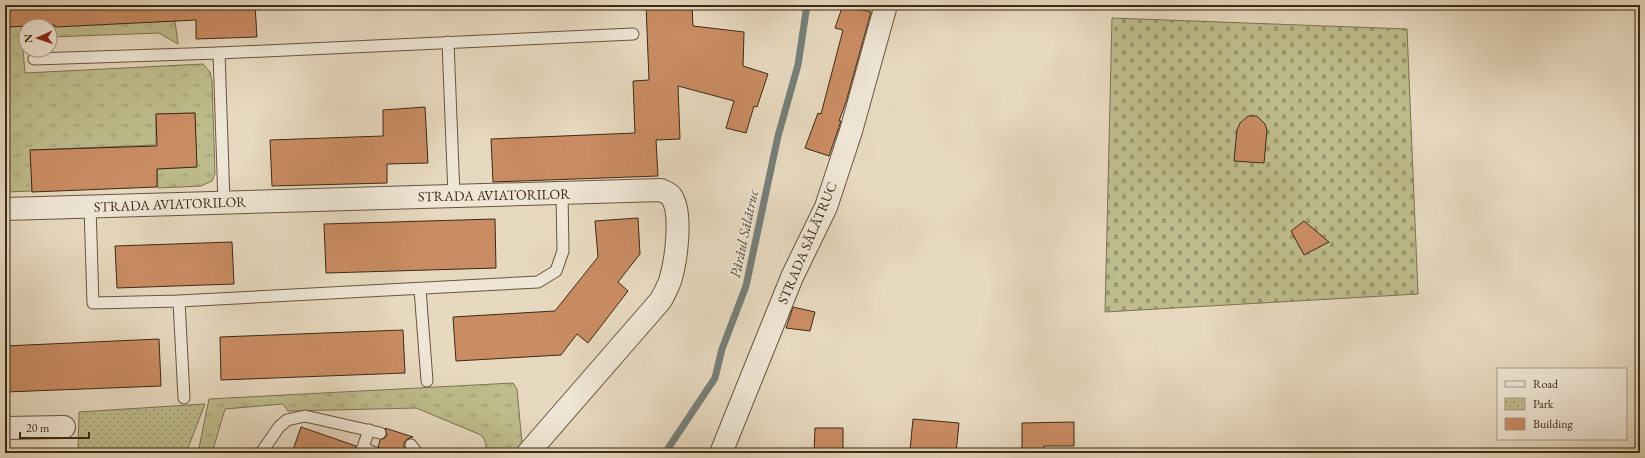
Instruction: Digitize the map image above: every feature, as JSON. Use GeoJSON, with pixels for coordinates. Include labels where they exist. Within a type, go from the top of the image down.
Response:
{"type":"FeatureCollection","features":[{"type":"Feature","properties":{"kind":"street","name":"STRADA SĂLĂTRUC"},"geometry":{"type":"LineString","coordinates":[[721,453],[792,277],[826,207],[851,131],[886,5]]}},
{"type":"Feature","properties":{"kind":"street","name":"STRADA AVIATORILOR"},"geometry":{"type":"LineString","coordinates":[[5,209],[661,190],[671,195],[676,205],[677,216],[675,256],[670,280],[661,300],[528,453]]}},
{"type":"Feature","properties":{"kind":"street"},"geometry":{"type":"LineString","coordinates":[[5,428],[64,427]]}},
{"type":"Feature","properties":{"kind":"lane"},"geometry":{"type":"LineString","coordinates":[[34,59],[633,34]]}},
{"type":"Feature","properties":{"kind":"lane"},"geometry":{"type":"LineString","coordinates":[[448,42],[454,196]]}},
{"type":"Feature","properties":{"kind":"lane"},"geometry":{"type":"LineString","coordinates":[[219,52],[224,203]]}},
{"type":"Feature","properties":{"kind":"lane"},"geometry":{"type":"LineString","coordinates":[[90,207],[93,304],[179,301],[538,282],[556,271],[563,250],[562,194]]}},
{"type":"Feature","properties":{"kind":"lane"},"geometry":{"type":"LineString","coordinates":[[420,288],[427,382]]}},
{"type":"Feature","properties":{"kind":"lane"},"geometry":{"type":"LineString","coordinates":[[179,301],[184,398]]}},
{"type":"Feature","properties":{"kind":"lane"},"geometry":{"type":"LineString","coordinates":[[261,453],[279,426],[287,420],[304,416],[375,432],[362,451],[375,453]]}},
{"type":"Feature","properties":{"kind":"green space"},"geometry":{"type":"Polygon","coordinates":[[[35,5],[49,18],[35,18],[35,5]]]}},
{"type":"Feature","properties":{"kind":"green space"},"geometry":{"type":"Polygon","coordinates":[[[1112,18],[1407,29],[1418,294],[1105,312],[1112,18]]]}},
{"type":"Feature","properties":{"kind":"green space"},"geometry":{"type":"Polygon","coordinates":[[[175,21],[178,44],[159,33],[58,37],[58,25],[175,21]]]}},
{"type":"Feature","properties":{"kind":"green space"},"geometry":{"type":"Polygon","coordinates":[[[18,26],[18,58],[24,58],[25,73],[203,64],[210,72],[212,81],[215,174],[212,181],[201,186],[158,188],[157,169],[196,167],[195,113],[156,114],[156,145],[31,150],[32,191],[5,192],[5,27],[18,26]]]}},
{"type":"Feature","properties":{"kind":"green space"},"geometry":{"type":"Polygon","coordinates":[[[513,383],[517,389],[522,444],[520,453],[485,453],[486,444],[481,435],[416,408],[288,411],[283,404],[225,409],[212,453],[198,453],[209,399],[513,383]]]}},
{"type":"Feature","properties":{"kind":"green space"},"geometry":{"type":"Polygon","coordinates":[[[205,404],[186,453],[78,453],[79,412],[205,404]]]}},
{"type":"Feature","properties":{"kind":"building"},"geometry":{"type":"Polygon","coordinates":[[[5,5],[255,5],[257,37],[196,39],[196,20],[58,27],[58,18],[18,18],[18,26],[5,27],[5,5]]]}},
{"type":"Feature","properties":{"kind":"building"},"geometry":{"type":"Polygon","coordinates":[[[646,5],[692,5],[693,26],[744,32],[743,66],[768,74],[757,107],[754,106],[746,133],[726,128],[734,101],[678,86],[680,139],[656,140],[658,176],[493,182],[491,139],[635,133],[633,81],[649,80],[646,5]]]}},
{"type":"Feature","properties":{"kind":"building"},"geometry":{"type":"Polygon","coordinates":[[[843,5],[871,12],[846,102],[839,121],[841,121],[829,156],[805,148],[818,113],[821,114],[843,30],[835,28],[843,5]]]}},
{"type":"Feature","properties":{"kind":"building"},"geometry":{"type":"Polygon","coordinates":[[[425,107],[428,163],[387,164],[387,183],[272,186],[270,140],[383,136],[383,110],[425,107]]]}},
{"type":"Feature","properties":{"kind":"building"},"geometry":{"type":"Polygon","coordinates":[[[195,113],[197,167],[157,169],[157,187],[32,192],[30,150],[157,146],[156,114],[195,113]]]}},
{"type":"Feature","properties":{"kind":"building"},"geometry":{"type":"Polygon","coordinates":[[[1248,116],[1257,116],[1265,124],[1267,130],[1264,163],[1234,161],[1237,130],[1240,123],[1248,116]]]}},
{"type":"Feature","properties":{"kind":"building"},"geometry":{"type":"Polygon","coordinates":[[[638,218],[640,254],[618,282],[628,291],[588,343],[577,334],[561,355],[456,361],[453,317],[555,311],[598,257],[595,221],[638,218]]]}},
{"type":"Feature","properties":{"kind":"building"},"geometry":{"type":"Polygon","coordinates":[[[495,219],[496,268],[326,273],[324,224],[495,219]]]}},
{"type":"Feature","properties":{"kind":"building"},"geometry":{"type":"Polygon","coordinates":[[[1304,221],[1329,242],[1304,255],[1291,231],[1304,221]]]}},
{"type":"Feature","properties":{"kind":"building"},"geometry":{"type":"Polygon","coordinates":[[[232,242],[234,284],[117,288],[115,246],[232,242]]]}},
{"type":"Feature","properties":{"kind":"building"},"geometry":{"type":"Polygon","coordinates":[[[793,307],[815,312],[810,331],[786,328],[793,307]]]}},
{"type":"Feature","properties":{"kind":"building"},"geometry":{"type":"Polygon","coordinates":[[[403,330],[405,373],[221,380],[220,337],[403,330]]]}},
{"type":"Feature","properties":{"kind":"building"},"geometry":{"type":"Polygon","coordinates":[[[159,339],[161,386],[5,392],[5,346],[159,339]]]}},
{"type":"Feature","properties":{"kind":"building"},"geometry":{"type":"Polygon","coordinates":[[[913,419],[959,423],[956,453],[910,450],[913,419]]]}},
{"type":"Feature","properties":{"kind":"building"},"geometry":{"type":"Polygon","coordinates":[[[1074,422],[1074,446],[1044,446],[1044,453],[1022,453],[1022,423],[1074,422]]]}},
{"type":"Feature","properties":{"kind":"building"},"geometry":{"type":"Polygon","coordinates":[[[301,427],[356,446],[354,453],[292,453],[301,427]]]}},
{"type":"Feature","properties":{"kind":"building"},"geometry":{"type":"Polygon","coordinates":[[[385,428],[413,437],[407,439],[404,443],[407,453],[382,453],[381,449],[378,447],[380,440],[385,438],[387,435],[385,428]]]}},
{"type":"Feature","properties":{"kind":"building"},"geometry":{"type":"Polygon","coordinates":[[[815,428],[843,428],[843,453],[814,453],[815,428]]]}},
{"type":"Feature","properties":{"kind":"waterway","name":"Pârâul Sălătruc"},"geometry":{"type":"LineString","coordinates":[[665,453],[715,378],[722,349],[746,286],[778,136],[798,65],[807,5]]}}]}
